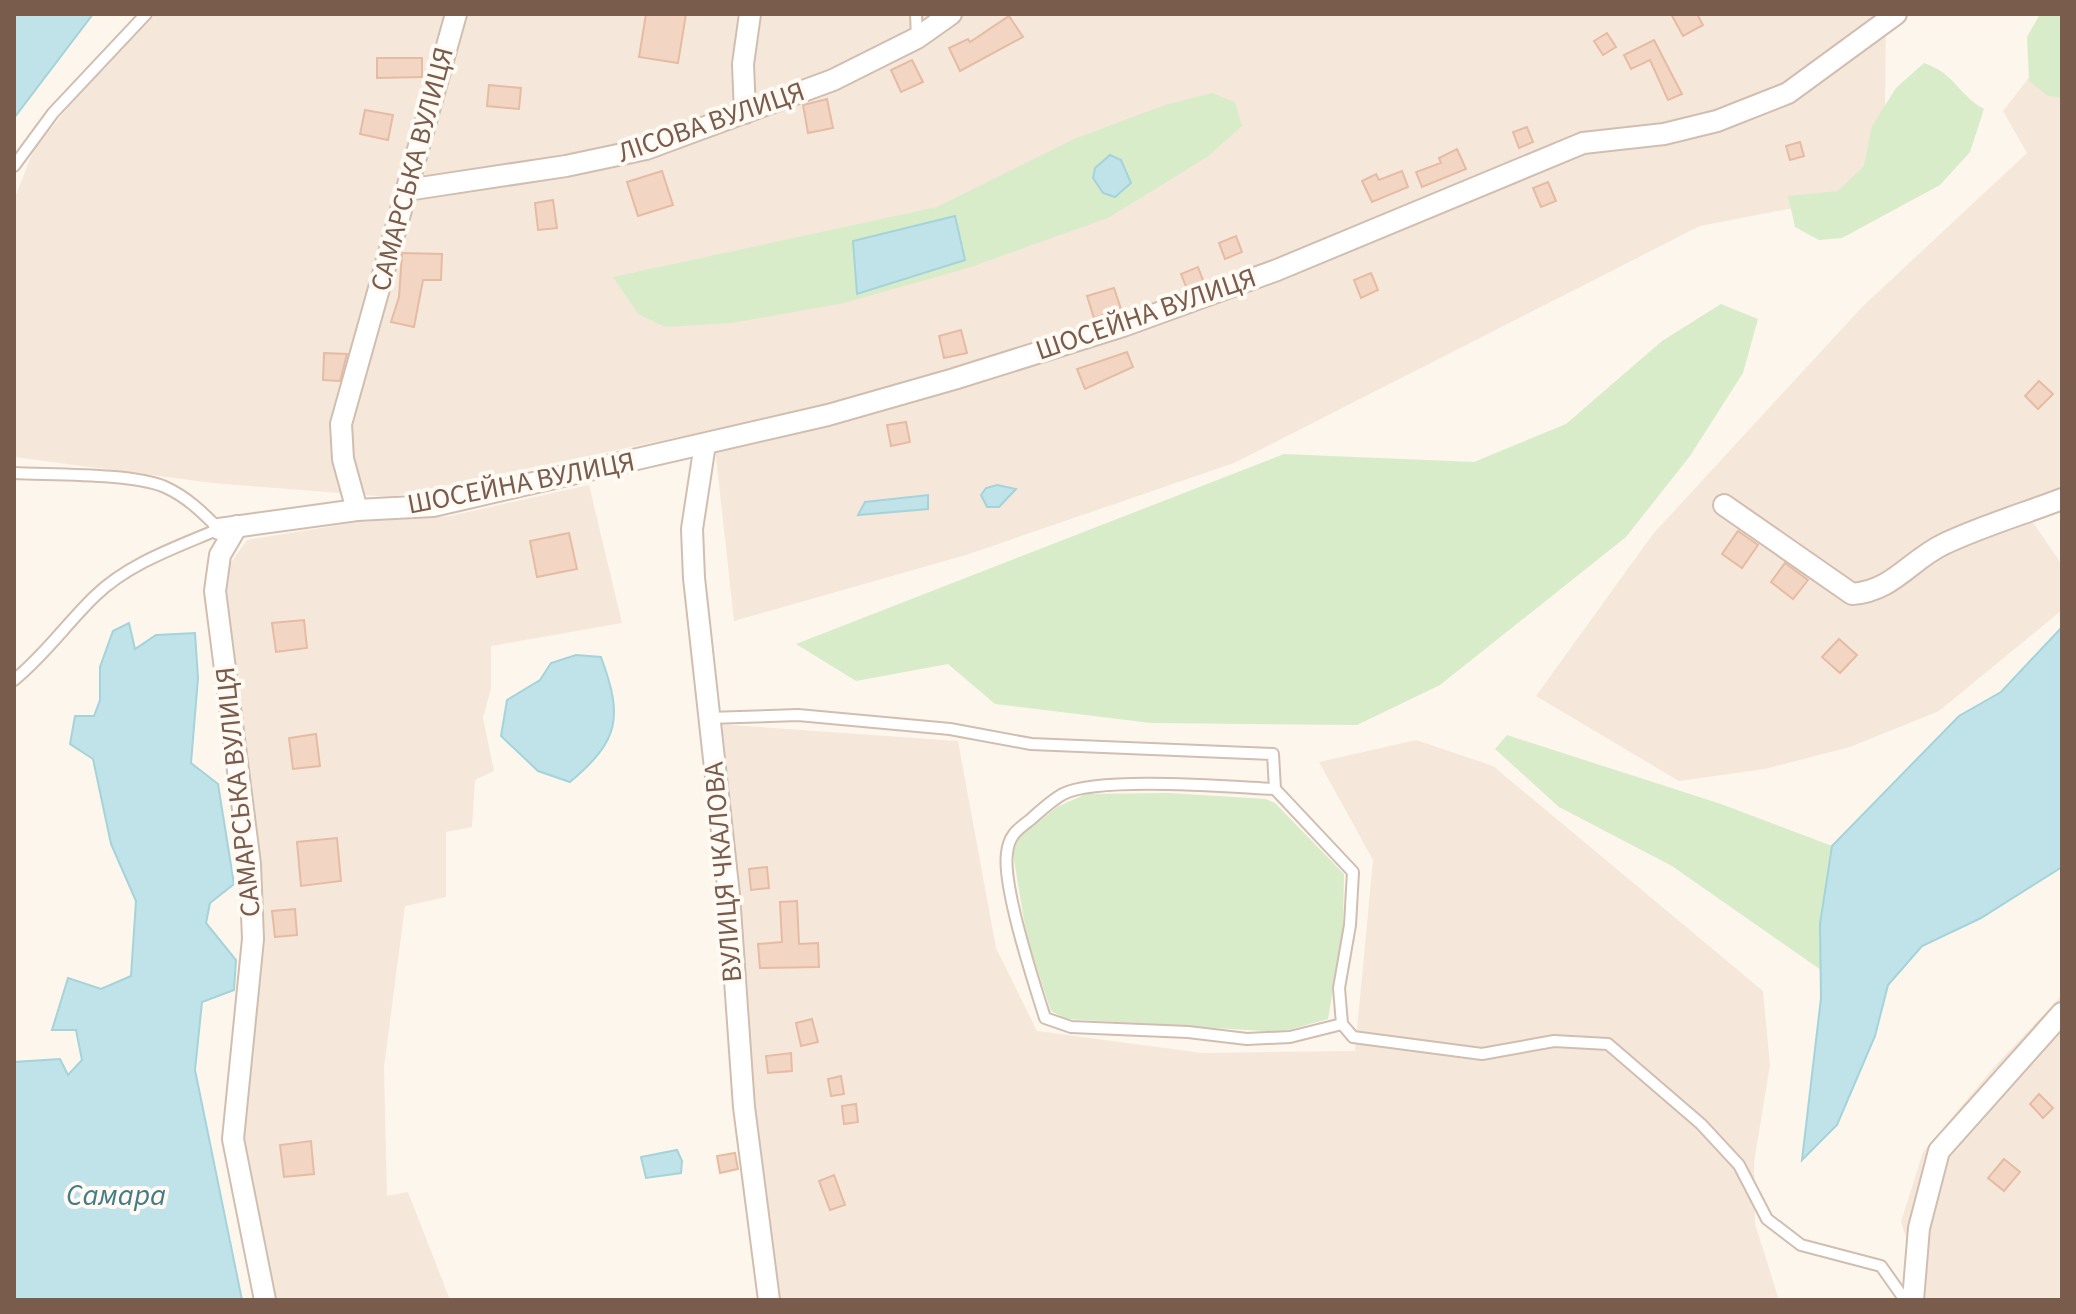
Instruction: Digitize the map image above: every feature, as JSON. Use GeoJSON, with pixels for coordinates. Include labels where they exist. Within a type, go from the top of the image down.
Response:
{"type":"FeatureCollection","features":[{"type":"Feature","properties":{"kind":"street","name":"САМАРСЬКА ВУЛИЦЯ"},"geometry":{"type":"LineString","coordinates":[[357,510],[343,459],[341,424],[456,14]]}},
{"type":"Feature","properties":{"kind":"street"},"geometry":{"type":"LineString","coordinates":[[745,113],[743,64],[750,14]]}},
{"type":"Feature","properties":{"kind":"street","name":"ЛІСОВА ВУЛИЦЯ"},"geometry":{"type":"LineString","coordinates":[[407,190],[566,166],[646,149],[833,80],[917,38],[951,14]]}},
{"type":"Feature","properties":{"kind":"street","name":"ШОСЕЙНА ВУЛИЦЯ"},"geometry":{"type":"LineString","coordinates":[[228,527],[357,510],[433,506],[828,415],[1123,326],[1277,270],[1583,143],[1664,134],[1717,121],[1788,93],[1896,14]]}},
{"type":"Feature","properties":{"kind":"street","name":"ВУЛИЦЯ ЧКАЛОВА"},"geometry":{"type":"LineString","coordinates":[[705,444],[692,529],[708,718],[729,895],[744,1107],[769,1300]]}},
{"type":"Feature","properties":{"kind":"street"},"geometry":{"type":"LineString","coordinates":[[1724,505],[1852,594],[1873,593],[1942,545],[2062,499]]}},
{"type":"Feature","properties":{"kind":"street","name":"САМАРСЬКА ВУЛИЦЯ"},"geometry":{"type":"LineString","coordinates":[[228,527],[215,591],[250,864],[253,939],[233,1139],[265,1300]]}},
{"type":"Feature","properties":{"kind":"street"},"geometry":{"type":"LineString","coordinates":[[1913,1300],[1919,1228],[1939,1151],[2062,1013]]}},
{"type":"Feature","properties":{"kind":"lane"},"geometry":{"type":"LineString","coordinates":[[14,166],[53,113],[146,14]]}},
{"type":"Feature","properties":{"kind":"lane"},"geometry":{"type":"LineString","coordinates":[[916,14],[917,38]]}},
{"type":"Feature","properties":{"kind":"lane"},"geometry":{"type":"LineString","coordinates":[[14,473],[97,477],[161,485],[228,527]]}},
{"type":"Feature","properties":{"kind":"lane"},"geometry":{"type":"LineString","coordinates":[[14,680],[35,663],[97,594],[137,565],[228,527]]}},
{"type":"Feature","properties":{"kind":"lane"},"geometry":{"type":"LineString","coordinates":[[708,718],[798,715],[950,729],[1031,744],[1273,754],[1275,789],[1353,872],[1350,925],[1339,988],[1342,1024],[1353,1037],[1482,1054],[1554,1041],[1608,1044],[1701,1124],[1739,1165],[1767,1219],[1801,1245],[1881,1266],[1905,1300]]}},
{"type":"Feature","properties":{"kind":"lane"},"geometry":{"type":"LineString","coordinates":[[1275,789],[1194,785],[1088,787],[1063,794],[1011,834],[1006,855],[1032,977],[1045,1018],[1071,1027],[1188,1032],[1247,1039],[1290,1037],[1342,1024]]}},
{"type":"Feature","properties":{"kind":"shaded area"},"geometry":{"type":"Polygon","coordinates":[[[145,14],[1886,14],[1885,109],[1864,185],[1804,206],[1700,226],[1234,463],[966,555],[734,621],[713,430],[390,497],[212,483],[14,457],[14,200],[34,149],[145,14]]]}},
{"type":"Feature","properties":{"kind":"shaded area"},"geometry":{"type":"Polygon","coordinates":[[[2062,35],[2062,502],[2032,521],[2062,565],[2062,610],[1939,711],[1850,747],[1765,769],[1679,781],[1536,696],[1653,534],[1862,307],[2027,153],[2003,111],[2062,35]]]}},
{"type":"Feature","properties":{"kind":"shaded area"},"geometry":{"type":"Polygon","coordinates":[[[589,485],[622,623],[491,646],[491,689],[483,718],[494,771],[475,780],[472,827],[446,832],[446,897],[405,906],[384,1067],[387,1196],[408,1192],[450,1300],[271,1300],[240,1136],[257,1014],[260,911],[234,702],[225,571],[247,540],[358,522],[450,516],[589,485]]]}},
{"type":"Feature","properties":{"kind":"shaded area"},"geometry":{"type":"Polygon","coordinates":[[[716,724],[958,741],[996,948],[1037,1031],[1202,1053],[1355,1051],[1373,860],[1319,762],[1416,740],[1493,766],[1763,991],[1770,1065],[1754,1162],[1755,1224],[1779,1300],[781,1300],[762,1190],[716,724]]]}},
{"type":"Feature","properties":{"kind":"shaded area"},"geometry":{"type":"Polygon","coordinates":[[[2062,995],[2062,1300],[1926,1300],[1901,1222],[1923,1152],[1996,1065],[2062,995]]]}},
{"type":"Feature","properties":{"kind":"green space"},"geometry":{"type":"Polygon","coordinates":[[[2040,14],[2062,14],[2062,98],[2048,96],[2029,81],[2027,37],[2040,14]]]}},
{"type":"Feature","properties":{"kind":"green space"},"geometry":{"type":"Polygon","coordinates":[[[1924,63],[1950,78],[1967,97],[1984,109],[1970,152],[1940,185],[1842,238],[1819,240],[1795,227],[1788,196],[1838,191],[1864,166],[1872,126],[1896,88],[1924,63]]]}},
{"type":"Feature","properties":{"kind":"green space"},"geometry":{"type":"Polygon","coordinates":[[[1212,93],[1235,102],[1242,126],[1207,157],[1108,218],[968,268],[844,303],[732,323],[665,327],[638,314],[613,277],[937,207],[1074,139],[1165,105],[1212,93]]]}},
{"type":"Feature","properties":{"kind":"green space"},"geometry":{"type":"Polygon","coordinates":[[[1721,304],[1758,319],[1743,373],[1690,456],[1626,537],[1440,685],[1357,725],[1151,723],[995,704],[948,664],[856,681],[796,644],[1284,454],[1474,462],[1566,424],[1662,341],[1721,304]]]}},
{"type":"Feature","properties":{"kind":"green space"},"geometry":{"type":"Polygon","coordinates":[[[1507,735],[1721,804],[1832,846],[1820,924],[1821,970],[1672,866],[1559,807],[1495,749],[1507,735]]]}},
{"type":"Feature","properties":{"kind":"green space"},"geometry":{"type":"Polygon","coordinates":[[[1168,793],[1266,799],[1275,803],[1344,874],[1343,929],[1328,1019],[1281,1032],[1067,1019],[1051,1011],[1027,938],[1013,854],[1018,838],[1057,807],[1086,794],[1168,793]]]}},
{"type":"Feature","properties":{"kind":"water"},"geometry":{"type":"Polygon","coordinates":[[[14,14],[93,14],[14,118],[14,14]]]}},
{"type":"Feature","properties":{"kind":"water"},"geometry":{"type":"Polygon","coordinates":[[[1110,155],[1121,160],[1131,183],[1115,197],[1103,193],[1093,178],[1095,168],[1110,155]]]}},
{"type":"Feature","properties":{"kind":"water"},"geometry":{"type":"Polygon","coordinates":[[[955,216],[965,260],[857,294],[853,241],[955,216]]]}},
{"type":"Feature","properties":{"kind":"water"},"geometry":{"type":"Polygon","coordinates":[[[997,485],[1016,489],[999,507],[987,507],[981,495],[986,488],[997,485]]]}},
{"type":"Feature","properties":{"kind":"water"},"geometry":{"type":"Polygon","coordinates":[[[928,495],[928,509],[858,515],[865,502],[928,495]]]}},
{"type":"Feature","properties":{"kind":"water","name":"Самара"},"geometry":{"type":"Polygon","coordinates":[[[129,623],[135,649],[156,635],[195,633],[198,678],[191,763],[218,784],[234,884],[210,903],[206,923],[236,960],[234,990],[202,1002],[195,1070],[242,1300],[14,1300],[14,1062],[60,1059],[68,1075],[82,1060],[76,1030],[52,1030],[68,978],[101,989],[131,976],[136,901],[111,844],[93,759],[70,744],[75,716],[94,716],[100,700],[100,667],[113,631],[129,623]]]}},
{"type":"Feature","properties":{"kind":"water"},"geometry":{"type":"Polygon","coordinates":[[[2062,627],[2062,867],[1981,918],[1922,946],[1888,985],[1875,1036],[1837,1125],[1802,1160],[1821,998],[1820,924],[1832,846],[1959,716],[2001,692],[2062,627]]]}},
{"type":"Feature","properties":{"kind":"water"},"geometry":{"type":"Polygon","coordinates":[[[576,655],[601,657],[614,712],[608,740],[587,767],[570,782],[538,771],[501,736],[507,700],[540,680],[551,663],[576,655]]]}},
{"type":"Feature","properties":{"kind":"water"},"geometry":{"type":"Polygon","coordinates":[[[677,1150],[682,1161],[681,1173],[646,1178],[641,1157],[677,1150]]]}},
{"type":"Feature","properties":{"kind":"building"},"geometry":{"type":"Polygon","coordinates":[[[646,14],[686,14],[678,63],[639,57],[646,14]]]}},
{"type":"Feature","properties":{"kind":"building"},"geometry":{"type":"Polygon","coordinates":[[[1671,14],[1697,14],[1703,25],[1683,36],[1671,14]]]}},
{"type":"Feature","properties":{"kind":"building"},"geometry":{"type":"Polygon","coordinates":[[[1009,16],[1023,37],[960,71],[949,48],[968,39],[970,42],[1009,16]]]}},
{"type":"Feature","properties":{"kind":"building"},"geometry":{"type":"Polygon","coordinates":[[[1607,33],[1616,47],[1603,55],[1594,41],[1607,33]]]}},
{"type":"Feature","properties":{"kind":"building"},"geometry":{"type":"Polygon","coordinates":[[[1654,40],[1682,94],[1668,100],[1650,60],[1631,69],[1624,55],[1654,40]]]}},
{"type":"Feature","properties":{"kind":"building"},"geometry":{"type":"Polygon","coordinates":[[[377,58],[422,58],[422,77],[377,78],[377,58]]]}},
{"type":"Feature","properties":{"kind":"building"},"geometry":{"type":"Polygon","coordinates":[[[912,60],[923,82],[901,92],[891,70],[912,60]]]}},
{"type":"Feature","properties":{"kind":"building"},"geometry":{"type":"Polygon","coordinates":[[[489,85],[521,88],[519,109],[487,106],[489,85]]]}},
{"type":"Feature","properties":{"kind":"building"},"geometry":{"type":"Polygon","coordinates":[[[827,99],[833,128],[808,133],[803,105],[827,99]]]}},
{"type":"Feature","properties":{"kind":"building"},"geometry":{"type":"Polygon","coordinates":[[[365,110],[393,115],[388,140],[360,134],[365,110]]]}},
{"type":"Feature","properties":{"kind":"building"},"geometry":{"type":"Polygon","coordinates":[[[1527,127],[1533,142],[1519,148],[1513,132],[1527,127]]]}},
{"type":"Feature","properties":{"kind":"building"},"geometry":{"type":"Polygon","coordinates":[[[1800,142],[1804,156],[1790,160],[1786,146],[1800,142]]]}},
{"type":"Feature","properties":{"kind":"building"},"geometry":{"type":"Polygon","coordinates":[[[1457,149],[1466,169],[1422,187],[1416,172],[1441,163],[1439,158],[1457,149]]]}},
{"type":"Feature","properties":{"kind":"building"},"geometry":{"type":"Polygon","coordinates":[[[662,171],[673,205],[638,216],[627,182],[662,171]]]}},
{"type":"Feature","properties":{"kind":"building"},"geometry":{"type":"Polygon","coordinates":[[[1402,171],[1408,187],[1372,202],[1362,181],[1376,174],[1379,180],[1402,171]]]}},
{"type":"Feature","properties":{"kind":"building"},"geometry":{"type":"Polygon","coordinates":[[[1548,182],[1556,201],[1541,207],[1533,188],[1548,182]]]}},
{"type":"Feature","properties":{"kind":"building"},"geometry":{"type":"Polygon","coordinates":[[[553,200],[557,228],[538,230],[535,203],[553,200]]]}},
{"type":"Feature","properties":{"kind":"building"},"geometry":{"type":"Polygon","coordinates":[[[1236,236],[1242,252],[1225,259],[1219,243],[1236,236]]]}},
{"type":"Feature","properties":{"kind":"building"},"geometry":{"type":"Polygon","coordinates":[[[402,253],[442,254],[441,280],[423,280],[414,327],[391,322],[399,297],[402,253]]]}},
{"type":"Feature","properties":{"kind":"building"},"geometry":{"type":"Polygon","coordinates":[[[1198,267],[1204,283],[1187,289],[1181,274],[1198,267]]]}},
{"type":"Feature","properties":{"kind":"building"},"geometry":{"type":"Polygon","coordinates":[[[1371,273],[1378,290],[1361,298],[1354,280],[1371,273]]]}},
{"type":"Feature","properties":{"kind":"building"},"geometry":{"type":"Polygon","coordinates":[[[1114,288],[1121,309],[1094,318],[1087,296],[1114,288]]]}},
{"type":"Feature","properties":{"kind":"building"},"geometry":{"type":"Polygon","coordinates":[[[961,330],[967,353],[944,358],[939,336],[961,330]]]}},
{"type":"Feature","properties":{"kind":"building"},"geometry":{"type":"Polygon","coordinates":[[[1127,352],[1133,367],[1085,389],[1077,369],[1127,352]]]}},
{"type":"Feature","properties":{"kind":"building"},"geometry":{"type":"Polygon","coordinates":[[[324,353],[347,354],[340,381],[323,380],[324,353]]]}},
{"type":"Feature","properties":{"kind":"building"},"geometry":{"type":"Polygon","coordinates":[[[2039,381],[2053,394],[2038,409],[2025,396],[2039,381]]]}},
{"type":"Feature","properties":{"kind":"building"},"geometry":{"type":"Polygon","coordinates":[[[906,422],[910,442],[891,446],[887,425],[906,422]]]}},
{"type":"Feature","properties":{"kind":"building"},"geometry":{"type":"Polygon","coordinates":[[[1738,531],[1758,545],[1742,568],[1722,554],[1738,531]]]}},
{"type":"Feature","properties":{"kind":"building"},"geometry":{"type":"Polygon","coordinates":[[[569,533],[577,569],[537,577],[530,541],[569,533]]]}},
{"type":"Feature","properties":{"kind":"building"},"geometry":{"type":"Polygon","coordinates":[[[1785,563],[1808,580],[1793,599],[1771,582],[1785,563]]]}},
{"type":"Feature","properties":{"kind":"building"},"geometry":{"type":"Polygon","coordinates":[[[304,620],[307,648],[276,652],[272,623],[304,620]]]}},
{"type":"Feature","properties":{"kind":"building"},"geometry":{"type":"Polygon","coordinates":[[[1839,639],[1857,655],[1840,673],[1822,657],[1839,639]]]}},
{"type":"Feature","properties":{"kind":"building"},"geometry":{"type":"Polygon","coordinates":[[[316,734],[320,766],[293,769],[289,738],[316,734]]]}},
{"type":"Feature","properties":{"kind":"building"},"geometry":{"type":"Polygon","coordinates":[[[337,838],[341,881],[301,886],[297,842],[337,838]]]}},
{"type":"Feature","properties":{"kind":"building"},"geometry":{"type":"Polygon","coordinates":[[[767,867],[769,888],[751,890],[749,869],[767,867]]]}},
{"type":"Feature","properties":{"kind":"building"},"geometry":{"type":"Polygon","coordinates":[[[797,901],[799,944],[818,943],[819,967],[760,968],[758,944],[782,942],[780,902],[797,901]]]}},
{"type":"Feature","properties":{"kind":"building"},"geometry":{"type":"Polygon","coordinates":[[[295,909],[297,935],[275,937],[272,911],[295,909]]]}},
{"type":"Feature","properties":{"kind":"building"},"geometry":{"type":"Polygon","coordinates":[[[812,1019],[818,1042],[801,1046],[796,1023],[812,1019]]]}},
{"type":"Feature","properties":{"kind":"building"},"geometry":{"type":"Polygon","coordinates":[[[791,1053],[792,1071],[768,1073],[766,1056],[791,1053]]]}},
{"type":"Feature","properties":{"kind":"building"},"geometry":{"type":"Polygon","coordinates":[[[841,1076],[844,1094],[831,1096],[828,1079],[841,1076]]]}},
{"type":"Feature","properties":{"kind":"building"},"geometry":{"type":"Polygon","coordinates":[[[2039,1094],[2053,1108],[2043,1118],[2030,1104],[2039,1094]]]}},
{"type":"Feature","properties":{"kind":"building"},"geometry":{"type":"Polygon","coordinates":[[[856,1104],[858,1122],[844,1124],[842,1106],[856,1104]]]}},
{"type":"Feature","properties":{"kind":"building"},"geometry":{"type":"Polygon","coordinates":[[[311,1141],[314,1174],[284,1177],[280,1145],[311,1141]]]}},
{"type":"Feature","properties":{"kind":"building"},"geometry":{"type":"Polygon","coordinates":[[[735,1153],[738,1169],[720,1173],[717,1156],[735,1153]]]}},
{"type":"Feature","properties":{"kind":"building"},"geometry":{"type":"Polygon","coordinates":[[[2004,1159],[2020,1172],[2004,1191],[1988,1178],[2004,1159]]]}},
{"type":"Feature","properties":{"kind":"building"},"geometry":{"type":"Polygon","coordinates":[[[834,1175],[845,1205],[830,1210],[819,1181],[834,1175]]]}}]}
